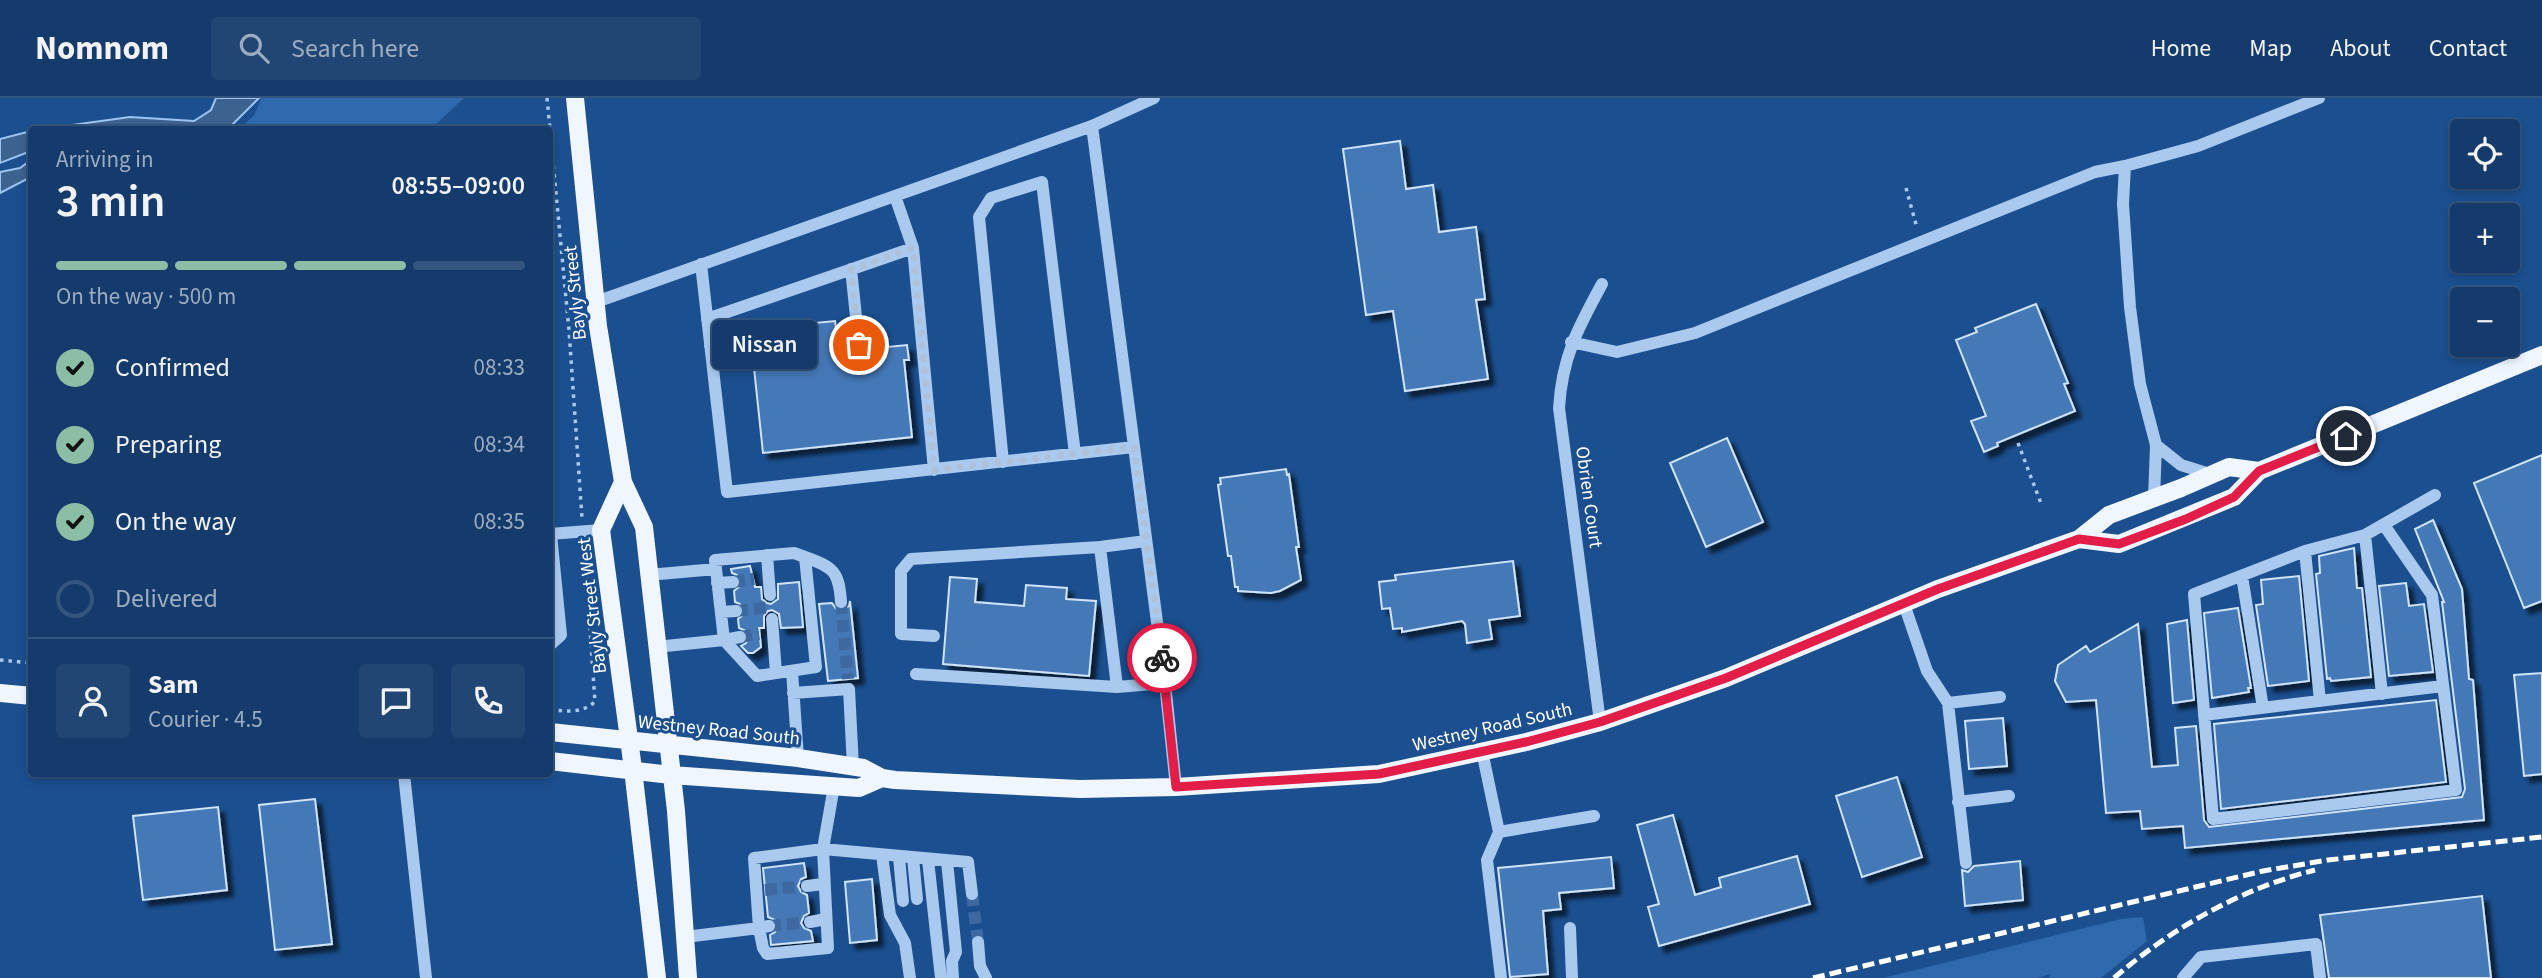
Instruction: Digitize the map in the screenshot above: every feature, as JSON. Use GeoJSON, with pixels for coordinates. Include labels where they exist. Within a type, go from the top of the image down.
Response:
{"type":"FeatureCollection","features":[{"type":"Feature","properties":{"kind":"main road","name":"Bayly Street"},"geometry":{"type":"LineString","coordinates":[[575,98],[596,302],[623,481]]}},
{"type":"Feature","properties":{"kind":"main road","name":"Westney Road South"},"geometry":{"type":"LineString","coordinates":[[2079,539],[2119,544],[2152,531],[2234,497],[2259,471],[2542,355]]}},
{"type":"Feature","properties":{"kind":"main road","name":"Westney Road South"},"geometry":{"type":"LineString","coordinates":[[553,732],[798,758],[863,768],[882,778],[1080,789],[1176,787],[1379,774],[1600,722],[1726,678],[1904,604],[2079,539],[2109,515],[2229,467],[2259,471]]}},
{"type":"Feature","properties":{"kind":"main road","name":"Bayly Street West"},"geometry":{"type":"LineString","coordinates":[[623,481],[601,530],[633,769],[657,978]]}},
{"type":"Feature","properties":{"kind":"main road"},"geometry":{"type":"LineString","coordinates":[[623,481],[644,527],[671,775],[688,978]]}},
{"type":"Feature","properties":{"kind":"main road"},"geometry":{"type":"LineString","coordinates":[[0,693],[28,696]]}},
{"type":"Feature","properties":{"kind":"main road","name":"Westney Road South"},"geometry":{"type":"LineString","coordinates":[[553,761],[671,775],[859,788],[882,778]]}},
{"type":"Feature","properties":{"kind":"street"},"geometry":{"type":"LineString","coordinates":[[596,302],[1092,126],[1154,98]]}},
{"type":"Feature","properties":{"kind":"street"},"geometry":{"type":"LineString","coordinates":[[1572,341],[1616,352],[1695,333],[2095,172],[2198,146],[2319,98]]}},
{"type":"Feature","properties":{"kind":"street"},"geometry":{"type":"LineString","coordinates":[[1092,126],[1165,683],[1176,787]]}},
{"type":"Feature","properties":{"kind":"street"},"geometry":{"type":"LineString","coordinates":[[2124,166],[2123,204],[2130,307],[2140,384],[2156,445],[2154,499]]}},
{"type":"Feature","properties":{"kind":"street"},"geometry":{"type":"LineString","coordinates":[[1003,462],[979,217],[991,198],[1042,182],[1075,454]]}},
{"type":"Feature","properties":{"kind":"street"},"geometry":{"type":"LineString","coordinates":[[895,196],[913,248],[934,470]]}},
{"type":"Feature","properties":{"kind":"street"},"geometry":{"type":"LineString","coordinates":[[707,319],[913,248]]}},
{"type":"Feature","properties":{"kind":"street"},"geometry":{"type":"LineString","coordinates":[[701,264],[727,492],[1134,447]]}},
{"type":"Feature","properties":{"kind":"street"},"geometry":{"type":"LineString","coordinates":[[851,270],[859,345]]}},
{"type":"Feature","properties":{"kind":"street","name":"Obrien Court"},"geometry":{"type":"LineString","coordinates":[[1600,722],[1559,408],[1560,386],[1572,341],[1602,284]]}},
{"type":"Feature","properties":{"kind":"street"},"geometry":{"type":"LineString","coordinates":[[710,346],[782,339]]}},
{"type":"Feature","properties":{"kind":"street"},"geometry":{"type":"LineString","coordinates":[[2156,445],[2181,465],[2213,475]]}},
{"type":"Feature","properties":{"kind":"street"},"geometry":{"type":"LineString","coordinates":[[2384,525],[2432,595],[2456,790],[2213,819],[2194,594],[2305,551],[2365,536],[2435,495]]}},
{"type":"Feature","properties":{"kind":"street"},"geometry":{"type":"LineString","coordinates":[[553,534],[601,530]]}},
{"type":"Feature","properties":{"kind":"street"},"geometry":{"type":"LineString","coordinates":[[2365,536],[2382,694]]}},
{"type":"Feature","properties":{"kind":"street"},"geometry":{"type":"LineString","coordinates":[[933,636],[901,634],[901,572],[911,559],[1100,547],[1146,541]]}},
{"type":"Feature","properties":{"kind":"street"},"geometry":{"type":"LineString","coordinates":[[1100,547],[1117,687]]}},
{"type":"Feature","properties":{"kind":"street"},"geometry":{"type":"LineString","coordinates":[[2305,551],[2320,701]]}},
{"type":"Feature","properties":{"kind":"street"},"geometry":{"type":"LineString","coordinates":[[805,557],[816,667],[757,676],[724,640],[715,560],[794,553],[805,557],[827,565],[840,582],[841,602]]}},
{"type":"Feature","properties":{"kind":"street"},"geometry":{"type":"LineString","coordinates":[[767,555],[770,596]]}},
{"type":"Feature","properties":{"kind":"street"},"geometry":{"type":"LineString","coordinates":[[553,562],[561,635],[553,642]]}},
{"type":"Feature","properties":{"kind":"street"},"geometry":{"type":"LineString","coordinates":[[648,575],[716,569]]}},
{"type":"Feature","properties":{"kind":"street"},"geometry":{"type":"LineString","coordinates":[[2242,576],[2263,708]]}},
{"type":"Feature","properties":{"kind":"street"},"geometry":{"type":"LineString","coordinates":[[754,579],[769,577]]}},
{"type":"Feature","properties":{"kind":"street"},"geometry":{"type":"LineString","coordinates":[[717,583],[733,582]]}},
{"type":"Feature","properties":{"kind":"street"},"geometry":{"type":"LineString","coordinates":[[1904,604],[1927,671],[1948,703],[1966,863]]}},
{"type":"Feature","properties":{"kind":"street"},"geometry":{"type":"LineString","coordinates":[[721,612],[736,611]]}},
{"type":"Feature","properties":{"kind":"street"},"geometry":{"type":"LineString","coordinates":[[759,634],[773,626],[776,673]]}},
{"type":"Feature","properties":{"kind":"street"},"geometry":{"type":"LineString","coordinates":[[656,647],[740,637]]}},
{"type":"Feature","properties":{"kind":"street"},"geometry":{"type":"LineString","coordinates":[[792,671],[798,758]]}},
{"type":"Feature","properties":{"kind":"street"},"geometry":{"type":"LineString","coordinates":[[916,674],[1117,687],[1165,683]]}},
{"type":"Feature","properties":{"kind":"street"},"geometry":{"type":"LineString","coordinates":[[793,693],[848,684],[853,766]]}},
{"type":"Feature","properties":{"kind":"street"},"geometry":{"type":"LineString","coordinates":[[2204,715],[2443,686]]}},
{"type":"Feature","properties":{"kind":"street"},"geometry":{"type":"LineString","coordinates":[[1948,703],[2000,697]]}},
{"type":"Feature","properties":{"kind":"street"},"geometry":{"type":"LineString","coordinates":[[1482,751],[1499,832],[1487,860],[1501,978]]}},
{"type":"Feature","properties":{"kind":"street"},"geometry":{"type":"LineString","coordinates":[[404,777],[426,978]]}},
{"type":"Feature","properties":{"kind":"street"},"geometry":{"type":"LineString","coordinates":[[834,786],[823,849],[828,948],[767,954],[763,948],[761,891],[754,858],[823,849],[968,862],[972,894]]}},
{"type":"Feature","properties":{"kind":"street"},"geometry":{"type":"LineString","coordinates":[[1958,802],[2009,796]]}},
{"type":"Feature","properties":{"kind":"street"},"geometry":{"type":"LineString","coordinates":[[1499,832],[1594,816]]}},
{"type":"Feature","properties":{"kind":"street"},"geometry":{"type":"LineString","coordinates":[[882,855],[890,915],[905,943],[911,978]]}},
{"type":"Feature","properties":{"kind":"street"},"geometry":{"type":"LineString","coordinates":[[899,857],[903,901]]}},
{"type":"Feature","properties":{"kind":"street"},"geometry":{"type":"LineString","coordinates":[[913,858],[917,899]]}},
{"type":"Feature","properties":{"kind":"street"},"geometry":{"type":"LineString","coordinates":[[928,860],[941,978]]}},
{"type":"Feature","properties":{"kind":"street"},"geometry":{"type":"LineString","coordinates":[[947,861],[956,952],[952,961],[953,978]]}},
{"type":"Feature","properties":{"kind":"street"},"geometry":{"type":"LineString","coordinates":[[807,886],[823,884]]}},
{"type":"Feature","properties":{"kind":"street"},"geometry":{"type":"LineString","coordinates":[[810,922],[826,919]]}},
{"type":"Feature","properties":{"kind":"street"},"geometry":{"type":"LineString","coordinates":[[685,937],[764,927]]}},
{"type":"Feature","properties":{"kind":"street"},"geometry":{"type":"LineString","coordinates":[[1570,928],[1572,978]]}},
{"type":"Feature","properties":{"kind":"street"},"geometry":{"type":"LineString","coordinates":[[978,942],[983,972]]}},
{"type":"Feature","properties":{"kind":"street"},"geometry":{"type":"LineString","coordinates":[[2183,978],[2202,957],[2316,944],[2320,978]]}},
{"type":"Feature","properties":{"kind":"street"},"geometry":{"type":"LineString","coordinates":[[956,952],[983,972]]}},
{"type":"Feature","properties":{"kind":"path"},"geometry":{"type":"LineString","coordinates":[[547,98],[550,126]]}},
{"type":"Feature","properties":{"kind":"path"},"geometry":{"type":"LineString","coordinates":[[553,161],[569,330]]}},
{"type":"Feature","properties":{"kind":"path"},"geometry":{"type":"LineString","coordinates":[[1906,188],[1917,228]]}},
{"type":"Feature","properties":{"kind":"path"},"geometry":{"type":"LineString","coordinates":[[2018,443],[2042,506]]}},
{"type":"Feature","properties":{"kind":"path"},"geometry":{"type":"LineString","coordinates":[[0,660],[28,663]]}},
{"type":"Feature","properties":{"kind":"path"},"geometry":{"type":"LineString","coordinates":[[553,710],[575,712],[586,709],[595,702]]}},
{"type":"Feature","properties":{"kind":"shaded area"},"geometry":{"type":"Polygon","coordinates":[[[216,98],[259,98],[231,126],[65,126],[130,117],[194,121],[211,110],[216,98]]]}},
{"type":"Feature","properties":{"kind":"shaded area"},"geometry":{"type":"Polygon","coordinates":[[[261,98],[464,98],[434,126],[243,126],[255,114],[261,98]]]}},
{"type":"Feature","properties":{"kind":"shaded area"},"geometry":{"type":"Polygon","coordinates":[[[28,132],[28,152],[0,163],[0,139],[28,132]]]}},
{"type":"Feature","properties":{"kind":"shaded area"},"geometry":{"type":"Polygon","coordinates":[[[28,162],[28,179],[0,193],[0,172],[20,168],[28,162]]]}},
{"type":"Feature","properties":{"kind":"shaded area"},"geometry":{"type":"Polygon","coordinates":[[[2143,917],[2147,941],[2101,978],[2049,978],[2050,974],[2038,978],[1883,978],[2121,919],[2143,917]]]}},
{"type":"Feature","properties":{"kind":"building"},"geometry":{"type":"Polygon","coordinates":[[[1400,141],[1406,189],[1433,185],[1439,232],[1476,227],[1485,299],[1476,300],[1488,379],[1405,391],[1393,311],[1366,315],[1343,149],[1400,141]]]}},
{"type":"Feature","properties":{"kind":"building"},"geometry":{"type":"Polygon","coordinates":[[[2036,304],[2068,383],[2064,384],[2075,411],[1997,443],[1998,446],[1984,452],[1971,421],[1986,416],[1956,340],[1977,332],[1975,328],[2036,304]]]}},
{"type":"Feature","properties":{"kind":"building"},"geometry":{"type":"Polygon","coordinates":[[[835,321],[839,352],[852,351],[859,354],[867,349],[907,345],[909,360],[904,360],[912,437],[763,453],[754,368],[780,365],[780,359],[788,358],[786,346],[790,337],[784,326],[835,321]]]}},
{"type":"Feature","properties":{"kind":"building"},"geometry":{"type":"Polygon","coordinates":[[[1727,438],[1763,522],[1706,547],[1670,463],[1727,438]]]}},
{"type":"Feature","properties":{"kind":"building"},"geometry":{"type":"Polygon","coordinates":[[[2542,455],[2542,601],[2524,608],[2474,483],[2542,455]]]}},
{"type":"Feature","properties":{"kind":"building"},"geometry":{"type":"Polygon","coordinates":[[[1286,469],[1287,475],[1289,474],[1299,547],[1296,547],[1301,580],[1271,593],[1238,591],[1238,587],[1235,587],[1231,556],[1228,556],[1218,485],[1221,484],[1220,478],[1286,469]]]}},
{"type":"Feature","properties":{"kind":"building"},"geometry":{"type":"Polygon","coordinates":[[[2433,520],[2462,589],[2469,679],[2473,680],[2484,820],[2185,848],[2183,826],[2142,829],[2140,811],[2106,813],[2096,700],[2066,702],[2055,681],[2058,665],[2086,646],[2090,652],[2138,624],[2152,767],[2178,765],[2175,728],[2196,726],[2204,820],[2209,827],[2462,797],[2465,789],[2444,602],[2415,529],[2433,520]]]}},
{"type":"Feature","properties":{"kind":"building"},"geometry":{"type":"Polygon","coordinates":[[[2354,548],[2357,588],[2362,588],[2371,677],[2331,681],[2330,678],[2327,679],[2316,574],[2320,573],[2319,556],[2354,548]]]}},
{"type":"Feature","properties":{"kind":"building"},"geometry":{"type":"Polygon","coordinates":[[[1513,561],[1520,616],[1489,620],[1492,639],[1467,643],[1465,624],[1462,621],[1402,632],[1402,628],[1393,629],[1390,608],[1382,609],[1379,582],[1396,580],[1395,575],[1513,561]]]}},
{"type":"Feature","properties":{"kind":"building"},"geometry":{"type":"Polygon","coordinates":[[[750,566],[755,587],[761,587],[762,599],[767,603],[771,604],[778,599],[778,584],[799,582],[803,627],[781,628],[779,614],[768,611],[764,616],[764,628],[759,628],[761,647],[753,653],[748,653],[741,646],[749,636],[739,628],[738,619],[745,610],[735,602],[734,591],[742,581],[731,569],[750,566]]]}},
{"type":"Feature","properties":{"kind":"building"},"geometry":{"type":"Polygon","coordinates":[[[2299,576],[2309,681],[2268,686],[2256,605],[2263,604],[2261,580],[2299,576]]]}},
{"type":"Feature","properties":{"kind":"building"},"geometry":{"type":"Polygon","coordinates":[[[950,577],[977,579],[975,602],[1024,606],[1026,585],[1067,588],[1066,599],[1096,601],[1089,676],[943,664],[950,577]]]}},
{"type":"Feature","properties":{"kind":"building"},"geometry":{"type":"Polygon","coordinates":[[[2406,583],[2409,606],[2424,604],[2433,672],[2389,676],[2379,586],[2406,583]]]}},
{"type":"Feature","properties":{"kind":"building"},"geometry":{"type":"Polygon","coordinates":[[[850,601],[858,678],[828,681],[819,604],[832,603],[837,610],[842,611],[849,606],[850,601]]]}},
{"type":"Feature","properties":{"kind":"building"},"geometry":{"type":"Polygon","coordinates":[[[2238,608],[2251,688],[2248,688],[2249,692],[2212,698],[2204,613],[2238,608]]]}},
{"type":"Feature","properties":{"kind":"building"},"geometry":{"type":"Polygon","coordinates":[[[2187,620],[2194,700],[2173,703],[2167,624],[2187,620]]]}},
{"type":"Feature","properties":{"kind":"building"},"geometry":{"type":"Polygon","coordinates":[[[2542,673],[2542,774],[2524,776],[2514,675],[2542,673]]]}},
{"type":"Feature","properties":{"kind":"building"},"geometry":{"type":"Polygon","coordinates":[[[2436,700],[2446,782],[2221,809],[2214,724],[2436,700]]]}},
{"type":"Feature","properties":{"kind":"building"},"geometry":{"type":"Polygon","coordinates":[[[2003,718],[2007,766],[1969,769],[1965,721],[2003,718]]]}},
{"type":"Feature","properties":{"kind":"building"},"geometry":{"type":"Polygon","coordinates":[[[1897,777],[1922,857],[1862,877],[1836,796],[1897,777]]]}},
{"type":"Feature","properties":{"kind":"building"},"geometry":{"type":"Polygon","coordinates":[[[315,799],[332,944],[275,950],[259,805],[315,799]]]}},
{"type":"Feature","properties":{"kind":"building"},"geometry":{"type":"Polygon","coordinates":[[[218,807],[227,890],[143,900],[133,816],[218,807]]]}},
{"type":"Feature","properties":{"kind":"building"},"geometry":{"type":"Polygon","coordinates":[[[1673,815],[1695,895],[1721,887],[1719,878],[1797,856],[1810,904],[1659,946],[1648,907],[1659,904],[1637,825],[1673,815]]]}},
{"type":"Feature","properties":{"kind":"building"},"geometry":{"type":"Polygon","coordinates":[[[1611,857],[1614,888],[1559,893],[1561,909],[1543,911],[1548,974],[1510,977],[1498,868],[1611,857]]]}},
{"type":"Feature","properties":{"kind":"building"},"geometry":{"type":"Polygon","coordinates":[[[2020,861],[2023,900],[1965,906],[1962,870],[1968,872],[1974,866],[2020,861]]]}},
{"type":"Feature","properties":{"kind":"building"},"geometry":{"type":"Polygon","coordinates":[[[804,863],[806,877],[801,879],[798,886],[801,892],[807,895],[809,913],[801,923],[811,931],[813,941],[771,945],[770,935],[778,925],[768,917],[763,868],[804,863]]]}},
{"type":"Feature","properties":{"kind":"building"},"geometry":{"type":"Polygon","coordinates":[[[872,879],[877,940],[850,943],[845,882],[872,879]]]}},
{"type":"Feature","properties":{"kind":"building"},"geometry":{"type":"Polygon","coordinates":[[[2482,896],[2491,978],[2329,978],[2320,915],[2482,896]]]}},
{"type":"Feature","properties":{"kind":"tunnel"},"geometry":{"type":"LineString","coordinates":[[733,582],[754,579]]}},
{"type":"Feature","properties":{"kind":"tunnel"},"geometry":{"type":"LineString","coordinates":[[841,602],[848,679]]}},
{"type":"Feature","properties":{"kind":"tunnel"},"geometry":{"type":"LineString","coordinates":[[736,611],[771,607]]}},
{"type":"Feature","properties":{"kind":"tunnel"},"geometry":{"type":"LineString","coordinates":[[740,637],[759,634]]}},
{"type":"Feature","properties":{"kind":"tunnel"},"geometry":{"type":"LineString","coordinates":[[765,890],[807,886]]}},
{"type":"Feature","properties":{"kind":"tunnel"},"geometry":{"type":"LineString","coordinates":[[972,894],[978,942]]}},
{"type":"Feature","properties":{"kind":"tunnel"},"geometry":{"type":"LineString","coordinates":[[769,926],[810,922]]}},
{"type":"Feature","properties":{"kind":"railway"},"geometry":{"type":"LineString","coordinates":[[1813,978],[2263,871],[2328,860],[2542,837]]}},
{"type":"Feature","properties":{"kind":"railway"},"geometry":{"type":"LineString","coordinates":[[2114,978],[2159,943],[2208,912],[2260,888],[2315,870]]}},
{"type":"Feature","properties":{"kind":"way so far"},"geometry":{"type":"LineString","coordinates":[[859,345],[851,270],[913,248],[934,470],[1134,447],[1162,658]]}},
{"type":"Feature","properties":{"kind":"place","name":"Nissan"},"geometry":{"type":"Point","coordinates":[859,345]}},
{"type":"Feature","properties":{"kind":"route"},"geometry":{"type":"LineString","coordinates":[[1162,658],[1176,787],[1379,774],[1526,742],[1600,722],[1726,678],[1938,589],[2079,539],[2119,544],[2186,519],[2234,497],[2259,471],[2346,436]]}}]}
